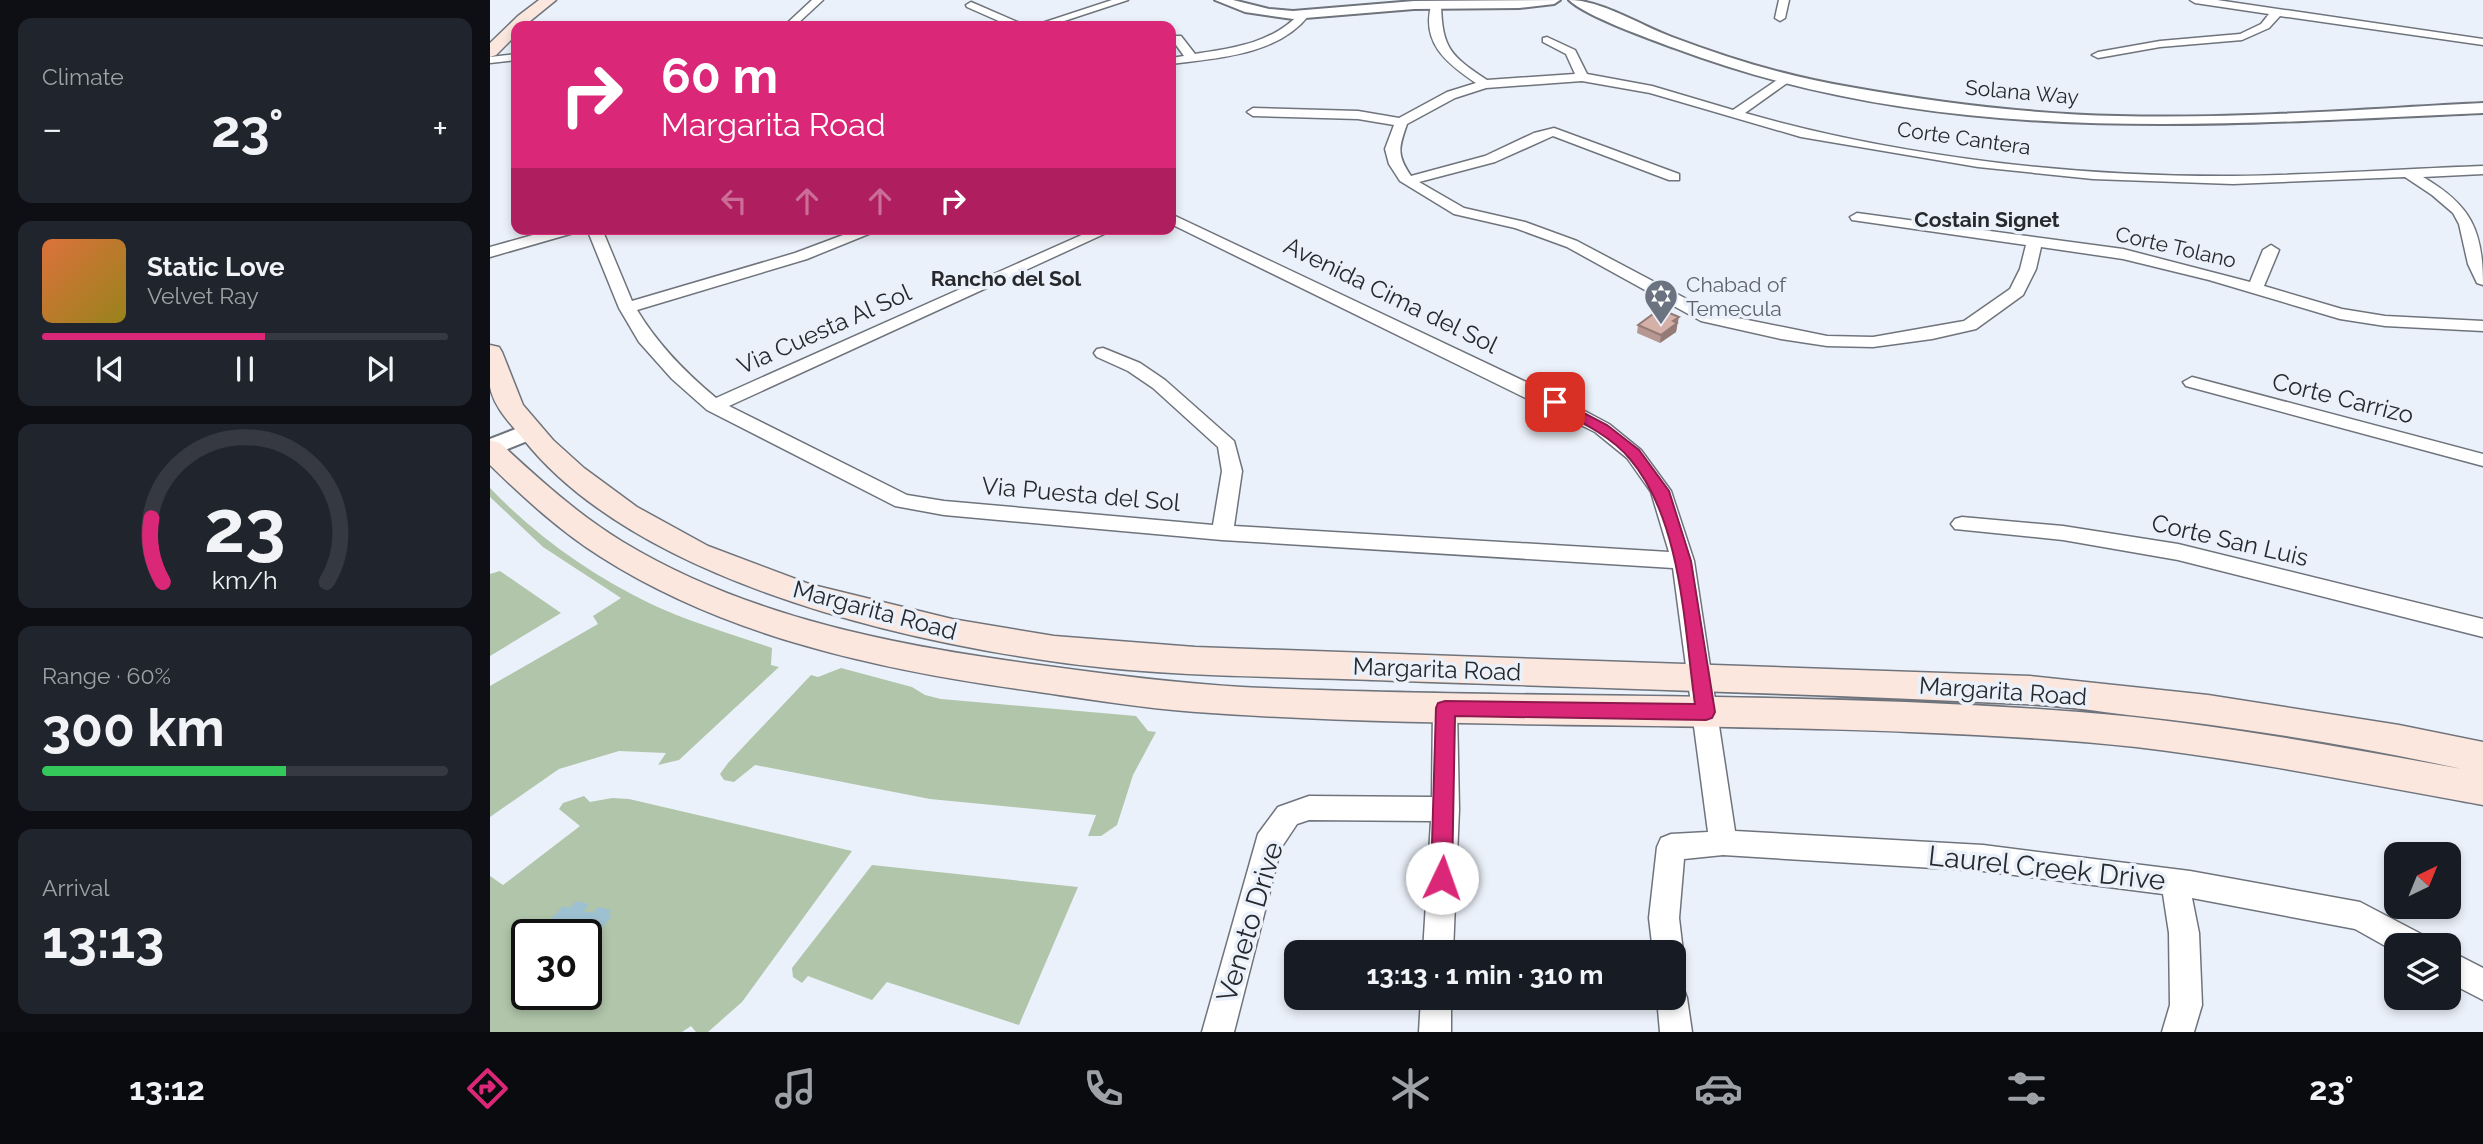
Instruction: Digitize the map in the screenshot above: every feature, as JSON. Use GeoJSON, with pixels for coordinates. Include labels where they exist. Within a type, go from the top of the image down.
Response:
{"type":"FeatureCollection","features":[{"type":"Feature","properties":{"kind":"main road"},"geometry":{"type":"LineString","coordinates":[[490,34],[533,0]]}},
{"type":"Feature","properties":{"kind":"main road"},"geometry":{"type":"LineString","coordinates":[[521,21],[549,0]]}},
{"type":"Feature","properties":{"kind":"main road"},"geometry":{"type":"LineString","coordinates":[[490,52],[511,31]]}},
{"type":"Feature","properties":{"kind":"main road","name":"Margarita Road"},"geometry":{"type":"LineString","coordinates":[[490,352],[512,407],[543,446],[574,475],[627,514],[697,554],[803,594],[951,632],[1054,649],[1195,660],[2044,691],[2208,709],[2399,740],[2483,758]]}},
{"type":"Feature","properties":{"kind":"main road","name":"Margarita Road"},"geometry":{"type":"LineString","coordinates":[[490,448],[519,482],[595,539],[664,579],[770,621],[828,639],[990,673],[1191,697],[1445,708],[1706,712],[2028,723],[2206,741],[2483,789]]}},
{"type":"Feature","properties":{"kind":"street"},"geometry":{"type":"LineString","coordinates":[[795,21],[818,0]]}},
{"type":"Feature","properties":{"kind":"street"},"geometry":{"type":"LineString","coordinates":[[985,0],[971,5],[1007,21]]}},
{"type":"Feature","properties":{"kind":"street"},"geometry":{"type":"LineString","coordinates":[[1054,21],[1123,0]]}},
{"type":"Feature","properties":{"kind":"street"},"geometry":{"type":"LineString","coordinates":[[1221,0],[1252,10],[1304,15],[1436,4],[1503,7],[1554,0]]}},
{"type":"Feature","properties":{"kind":"street","name":"Solana Way"},"geometry":{"type":"LineString","coordinates":[[1575,0],[1655,38],[1706,56],[1786,78],[1922,103],[2115,121],[2181,121],[2483,108]]}},
{"type":"Feature","properties":{"kind":"street"},"geometry":{"type":"LineString","coordinates":[[1780,18],[1784,0]]}},
{"type":"Feature","properties":{"kind":"street"},"geometry":{"type":"LineString","coordinates":[[2195,0],[2483,42]]}},
{"type":"Feature","properties":{"kind":"street"},"geometry":{"type":"LineString","coordinates":[[1436,4],[1436,36],[1443,55],[1485,84]]}},
{"type":"Feature","properties":{"kind":"street"},"geometry":{"type":"LineString","coordinates":[[2098,55],[2160,44],[2242,37],[2265,26],[2277,12]]}},
{"type":"Feature","properties":{"kind":"street"},"geometry":{"type":"LineString","coordinates":[[1176,60],[1273,40],[1297,26],[1304,15]]}},
{"type":"Feature","properties":{"kind":"street"},"geometry":{"type":"LineString","coordinates":[[1177,38],[1191,57]]}},
{"type":"Feature","properties":{"kind":"street"},"geometry":{"type":"LineString","coordinates":[[1547,40],[1571,52],[1582,77]]}},
{"type":"Feature","properties":{"kind":"street"},"geometry":{"type":"LineString","coordinates":[[490,60],[511,58]]}},
{"type":"Feature","properties":{"kind":"street","name":"Corte Cantera"},"geometry":{"type":"LineString","coordinates":[[1401,122],[1451,95],[1485,84],[1582,77],[1652,90],[1801,133],[1896,151],[2093,175],[2164,180],[2233,180],[2483,170]]}},
{"type":"Feature","properties":{"kind":"street"},"geometry":{"type":"LineString","coordinates":[[1734,115],[1786,78]]}},
{"type":"Feature","properties":{"kind":"street"},"geometry":{"type":"LineString","coordinates":[[1252,112],[1332,113],[1401,122],[1392,149],[1396,164],[1407,181],[1459,211],[1520,225],[1573,244],[1707,317],[1827,341],[1873,342],[1932,334],[1970,325],[2017,292],[2028,270],[2035,242]]}},
{"type":"Feature","properties":{"kind":"street"},"geometry":{"type":"LineString","coordinates":[[1407,181],[1490,159],[1539,136],[1554,132],[1674,177]]}},
{"type":"Feature","properties":{"kind":"street"},"geometry":{"type":"LineString","coordinates":[[2406,172],[2452,205],[2463,217],[2476,242],[2473,261],[2483,280]]}},
{"type":"Feature","properties":{"kind":"street","name":"Corte Tolano"},"geometry":{"type":"LineString","coordinates":[[1857,217],[2123,254],[2340,314],[2385,321],[2483,326]]}},
{"type":"Feature","properties":{"kind":"street","name":"Avenida Cima del Sol"},"geometry":{"type":"LineString","coordinates":[[1176,220],[1555,402],[1602,428],[1634,454],[1661,491],[1683,561],[1723,844]]}},
{"type":"Feature","properties":{"kind":"street"},"geometry":{"type":"LineString","coordinates":[[490,252],[551,235]]}},
{"type":"Feature","properties":{"kind":"street","name":"Via Puesta del Sol"},"geometry":{"type":"LineString","coordinates":[[597,235],[627,308],[645,338],[678,374],[714,405],[902,501],[944,508],[1222,533],[1683,561]]}},
{"type":"Feature","properties":{"kind":"street"},"geometry":{"type":"LineString","coordinates":[[627,308],[788,260],[857,235]]}},
{"type":"Feature","properties":{"kind":"street","name":"Via Cuesta Al Sol"},"geometry":{"type":"LineString","coordinates":[[714,405],[1095,235]]}},
{"type":"Feature","properties":{"kind":"street"},"geometry":{"type":"LineString","coordinates":[[2255,289],[2271,250]]}},
{"type":"Feature","properties":{"kind":"street"},"geometry":{"type":"LineString","coordinates":[[1103,353],[1134,367],[1159,384],[1227,444],[1232,471],[1222,533]]}},
{"type":"Feature","properties":{"kind":"street","name":"Corte Carrizo"},"geometry":{"type":"LineString","coordinates":[[2192,382],[2483,460]]}},
{"type":"Feature","properties":{"kind":"street"},"geometry":{"type":"LineString","coordinates":[[490,448],[531,431]]}},
{"type":"Feature","properties":{"kind":"street","name":"Corte San Luis"},"geometry":{"type":"LineString","coordinates":[[1962,524],[2063,533],[2178,552],[2483,628]]}},
{"type":"Feature","properties":{"kind":"street"},"geometry":{"type":"LineString","coordinates":[[1439,940],[1445,809],[1445,708]]}},
{"type":"Feature","properties":{"kind":"street","name":"Veneto Drive"},"geometry":{"type":"LineString","coordinates":[[1218,1032],[1268,844],[1288,815],[1309,808],[1445,809]]}},
{"type":"Feature","properties":{"kind":"street","name":"Laurel Creek Drive"},"geometry":{"type":"LineString","coordinates":[[1667,940],[1664,918],[1671,847],[1723,844],[1983,858],[2175,882],[2360,916],[2390,933]]}},
{"type":"Feature","properties":{"kind":"street"},"geometry":{"type":"LineString","coordinates":[[2175,882],[2184,933],[2186,1005],[2178,1032]]}},
{"type":"Feature","properties":{"kind":"street"},"geometry":{"type":"LineString","coordinates":[[2461,972],[2483,985]]}},
{"type":"Feature","properties":{"kind":"street"},"geometry":{"type":"LineString","coordinates":[[1435,1032],[1436,1010]]}},
{"type":"Feature","properties":{"kind":"street"},"geometry":{"type":"LineString","coordinates":[[1673,1010],[1676,1032]]}},
{"type":"Feature","properties":{"kind":"green space"},"geometry":{"type":"Polygon","coordinates":[[[490,488],[545,538],[586,567],[629,593],[665,610],[772,648],[771,665],[779,667],[679,760],[658,765],[666,753],[619,751],[559,769],[490,817],[490,686],[598,624],[593,616],[621,598],[543,547],[490,497],[490,488]]]}},
{"type":"Feature","properties":{"kind":"green space"},"geometry":{"type":"Polygon","coordinates":[[[500,571],[561,613],[490,656],[490,574],[500,571]]]}},
{"type":"Feature","properties":{"kind":"green space"},"geometry":{"type":"Polygon","coordinates":[[[841,668],[912,687],[925,695],[941,699],[1136,716],[1148,731],[1156,732],[1133,775],[1117,825],[1101,836],[1088,836],[1096,815],[930,799],[755,765],[734,782],[724,780],[720,774],[728,763],[811,675],[818,677],[841,668]]]}},
{"type":"Feature","properties":{"kind":"green space"},"geometry":{"type":"Polygon","coordinates":[[[584,796],[590,802],[612,798],[629,799],[852,851],[742,1002],[708,1032],[696,1032],[691,1026],[682,1032],[490,1032],[490,876],[503,885],[580,826],[559,809],[563,803],[584,796]]]}},
{"type":"Feature","properties":{"kind":"green space"},"geometry":{"type":"Polygon","coordinates":[[[872,865],[1078,887],[1019,1025],[887,982],[872,1000],[808,976],[802,983],[793,977],[792,968],[872,865]]]}},
{"type":"Feature","properties":{"kind":"water"},"geometry":{"type":"Polygon","coordinates":[[[576,901],[589,904],[584,911],[592,913],[598,907],[611,910],[608,915],[612,916],[602,927],[602,919],[551,919],[563,906],[570,908],[576,901]]]}},
{"type":"Feature","properties":{"kind":"building"},"geometry":{"type":"Polygon","coordinates":[[[1660,309],[1679,317],[1673,321],[1677,323],[1661,335],[1638,325],[1660,309]]]}},
{"type":"Feature","properties":{"kind":"place","name":"Chabad of Temecula"},"geometry":{"type":"Point","coordinates":[1661,326]}},
{"type":"Feature","properties":{"kind":"district","name":"Costain Signet"},"geometry":{"type":"Point","coordinates":[1987,219]}},
{"type":"Feature","properties":{"kind":"district","name":"Rancho del Sol"},"geometry":{"type":"Point","coordinates":[1006,278]}},
{"type":"Feature","properties":{"kind":"route"},"geometry":{"type":"LineString","coordinates":[[1442,878],[1445,708],[1706,712],[1683,561],[1661,491],[1634,454],[1602,428],[1555,402]]}}]}
